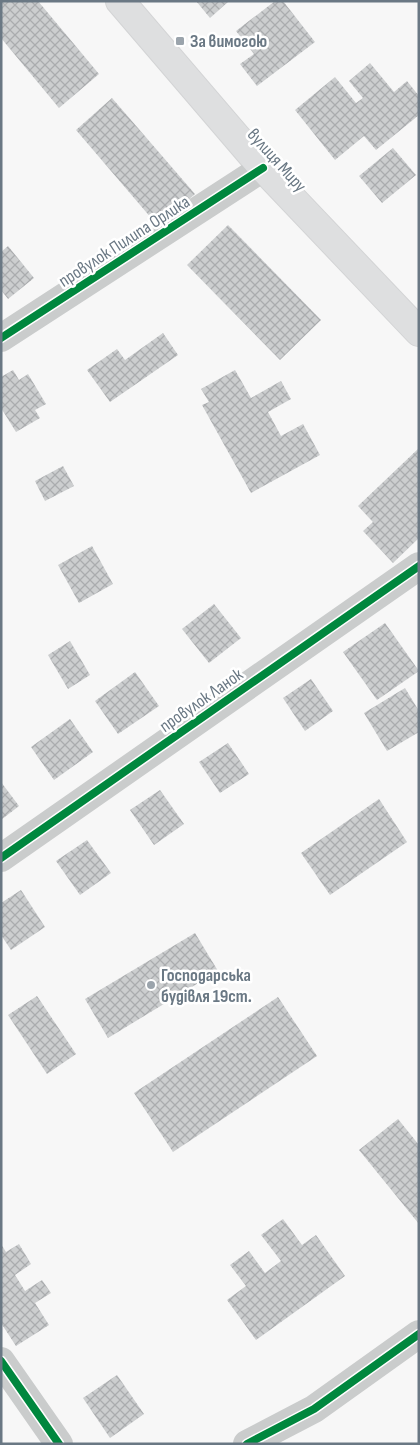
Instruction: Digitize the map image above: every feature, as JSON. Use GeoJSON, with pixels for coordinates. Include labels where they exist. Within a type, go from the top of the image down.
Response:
{"type":"FeatureCollection","features":[{"type":"Feature","properties":{"kind":"main road","name":"вулиця Миру"},"geometry":{"type":"LineString","coordinates":[[120,1],[263,168],[419,332]]}},
{"type":"Feature","properties":{"kind":"street","name":"провулок Пилипа Орлика"},"geometry":{"type":"LineString","coordinates":[[1,338],[263,168]]}},
{"type":"Feature","properties":{"kind":"street","name":"провулок Ланок"},"geometry":{"type":"LineString","coordinates":[[1,858],[419,566]]}},
{"type":"Feature","properties":{"kind":"street"},"geometry":{"type":"LineString","coordinates":[[247,1444],[314,1409],[419,1334]]}},
{"type":"Feature","properties":{"kind":"street"},"geometry":{"type":"LineString","coordinates":[[1,1361],[59,1444]]}},
{"type":"Feature","properties":{"kind":"building"},"geometry":{"type":"Polygon","coordinates":[[[1,1],[38,1],[99,74],[59,108],[1,38],[1,1]]]}},
{"type":"Feature","properties":{"kind":"building"},"geometry":{"type":"Polygon","coordinates":[[[196,1],[229,1],[210,18],[196,1]]]}},
{"type":"Feature","properties":{"kind":"building"},"geometry":{"type":"Polygon","coordinates":[[[275,1],[283,1],[315,42],[257,86],[240,64],[254,54],[236,31],[275,1]]]}},
{"type":"Feature","properties":{"kind":"building"},"geometry":{"type":"Polygon","coordinates":[[[370,63],[394,92],[407,81],[419,96],[419,115],[376,150],[364,136],[335,160],[295,110],[335,77],[356,103],[363,98],[349,81],[370,63]]]}},
{"type":"Feature","properties":{"kind":"building"},"geometry":{"type":"Polygon","coordinates":[[[112,98],[195,194],[158,226],[76,130],[112,98]]]}},
{"type":"Feature","properties":{"kind":"building"},"geometry":{"type":"Polygon","coordinates":[[[393,148],[416,175],[382,203],[359,176],[393,148]]]}},
{"type":"Feature","properties":{"kind":"building"},"geometry":{"type":"Polygon","coordinates":[[[228,225],[321,320],[280,360],[187,265],[228,225]]]}},
{"type":"Feature","properties":{"kind":"building"},"geometry":{"type":"Polygon","coordinates":[[[8,246],[34,278],[8,299],[1,290],[1,252],[8,246]]]}},
{"type":"Feature","properties":{"kind":"building"},"geometry":{"type":"Polygon","coordinates":[[[163,333],[178,355],[110,402],[87,370],[117,349],[125,360],[163,333]]]}},
{"type":"Feature","properties":{"kind":"building"},"geometry":{"type":"Polygon","coordinates":[[[13,370],[19,380],[28,374],[46,404],[35,410],[40,418],[16,432],[1,408],[1,377],[13,370]]]}},
{"type":"Feature","properties":{"kind":"building"},"geometry":{"type":"Polygon","coordinates":[[[235,370],[251,398],[281,381],[291,399],[268,412],[281,436],[303,424],[320,455],[251,493],[202,405],[209,402],[201,389],[235,370]]]}},
{"type":"Feature","properties":{"kind":"building"},"geometry":{"type":"Polygon","coordinates":[[[419,448],[419,538],[393,563],[363,531],[373,522],[358,506],[419,448]]]}},
{"type":"Feature","properties":{"kind":"building"},"geometry":{"type":"Polygon","coordinates":[[[63,466],[74,486],[45,501],[35,481],[63,466]]]}},
{"type":"Feature","properties":{"kind":"building"},"geometry":{"type":"Polygon","coordinates":[[[92,546],[113,584],[79,603],[58,565],[92,546]]]}},
{"type":"Feature","properties":{"kind":"building"},"geometry":{"type":"Polygon","coordinates":[[[214,604],[241,638],[209,663],[182,629],[214,604]]]}},
{"type":"Feature","properties":{"kind":"building"},"geometry":{"type":"Polygon","coordinates":[[[385,623],[419,671],[377,700],[343,652],[385,623]]]}},
{"type":"Feature","properties":{"kind":"building"},"geometry":{"type":"Polygon","coordinates":[[[70,641],[90,675],[68,689],[48,655],[70,641]]]}},
{"type":"Feature","properties":{"kind":"building"},"geometry":{"type":"Polygon","coordinates":[[[135,672],[159,706],[118,734],[95,701],[135,672]]]}},
{"type":"Feature","properties":{"kind":"building"},"geometry":{"type":"Polygon","coordinates":[[[311,679],[333,711],[305,731],[283,698],[311,679]]]}},
{"type":"Feature","properties":{"kind":"building"},"geometry":{"type":"Polygon","coordinates":[[[405,688],[419,711],[419,732],[387,751],[364,713],[405,688]]]}},
{"type":"Feature","properties":{"kind":"building"},"geometry":{"type":"Polygon","coordinates":[[[70,719],[93,752],[54,780],[31,747],[70,719]]]}},
{"type":"Feature","properties":{"kind":"building"},"geometry":{"type":"Polygon","coordinates":[[[228,743],[249,774],[220,793],[199,762],[228,743]]]}},
{"type":"Feature","properties":{"kind":"building"},"geometry":{"type":"Polygon","coordinates":[[[1,782],[19,806],[1,820],[1,782]]]}},
{"type":"Feature","properties":{"kind":"building"},"geometry":{"type":"Polygon","coordinates":[[[160,790],[184,824],[154,845],[130,810],[160,790]]]}},
{"type":"Feature","properties":{"kind":"building"},"geometry":{"type":"Polygon","coordinates":[[[379,799],[407,842],[330,895],[301,853],[379,799]]]}},
{"type":"Feature","properties":{"kind":"building"},"geometry":{"type":"Polygon","coordinates":[[[87,840],[111,873],[80,895],[56,861],[87,840]]]}},
{"type":"Feature","properties":{"kind":"building"},"geometry":{"type":"Polygon","coordinates":[[[21,890],[45,927],[11,950],[1,935],[1,903],[21,890]]]}},
{"type":"Feature","properties":{"kind":"building","name":"Господарська будівля 19ст."},"geometry":{"type":"Polygon","coordinates":[[[195,933],[218,971],[108,1038],[85,999],[195,933]]]}},
{"type":"Feature","properties":{"kind":"building"},"geometry":{"type":"Polygon","coordinates":[[[37,996],[76,1054],[47,1074],[8,1015],[37,996]]]}},
{"type":"Feature","properties":{"kind":"building"},"geometry":{"type":"Polygon","coordinates":[[[278,997],[317,1056],[173,1152],[134,1093],[278,997]]]}},
{"type":"Feature","properties":{"kind":"building"},"geometry":{"type":"Polygon","coordinates":[[[398,1119],[419,1145],[419,1224],[359,1150],[398,1119]]]}},
{"type":"Feature","properties":{"kind":"building"},"geometry":{"type":"Polygon","coordinates":[[[283,1219],[302,1245],[316,1235],[345,1276],[256,1340],[227,1300],[246,1286],[230,1265],[249,1251],[265,1273],[281,1261],[261,1235],[283,1219]]]}},
{"type":"Feature","properties":{"kind":"building"},"geometry":{"type":"Polygon","coordinates":[[[1,1244],[6,1252],[19,1244],[31,1264],[15,1275],[25,1291],[42,1280],[51,1293],[35,1303],[49,1325],[16,1346],[1,1323],[1,1244]]]}},
{"type":"Feature","properties":{"kind":"building"},"geometry":{"type":"Polygon","coordinates":[[[117,1375],[144,1414],[110,1438],[83,1398],[117,1375]]]}},
{"type":"Feature","properties":{"kind":"cycle path"},"geometry":{"type":"LineString","coordinates":[[1,338],[263,168]]}},
{"type":"Feature","properties":{"kind":"cycle path"},"geometry":{"type":"LineString","coordinates":[[1,858],[419,566]]}},
{"type":"Feature","properties":{"kind":"cycle path"},"geometry":{"type":"LineString","coordinates":[[247,1444],[314,1409],[419,1334]]}},
{"type":"Feature","properties":{"kind":"cycle path"},"geometry":{"type":"LineString","coordinates":[[1,1361],[59,1444]]}},
{"type":"Feature","properties":{"kind":"place","name":"За вимогою"},"geometry":{"type":"Point","coordinates":[180,41]}},
{"type":"Feature","properties":{"kind":"place","name":"Господарська будівля 19ст."},"geometry":{"type":"Point","coordinates":[151,985]}}]}
